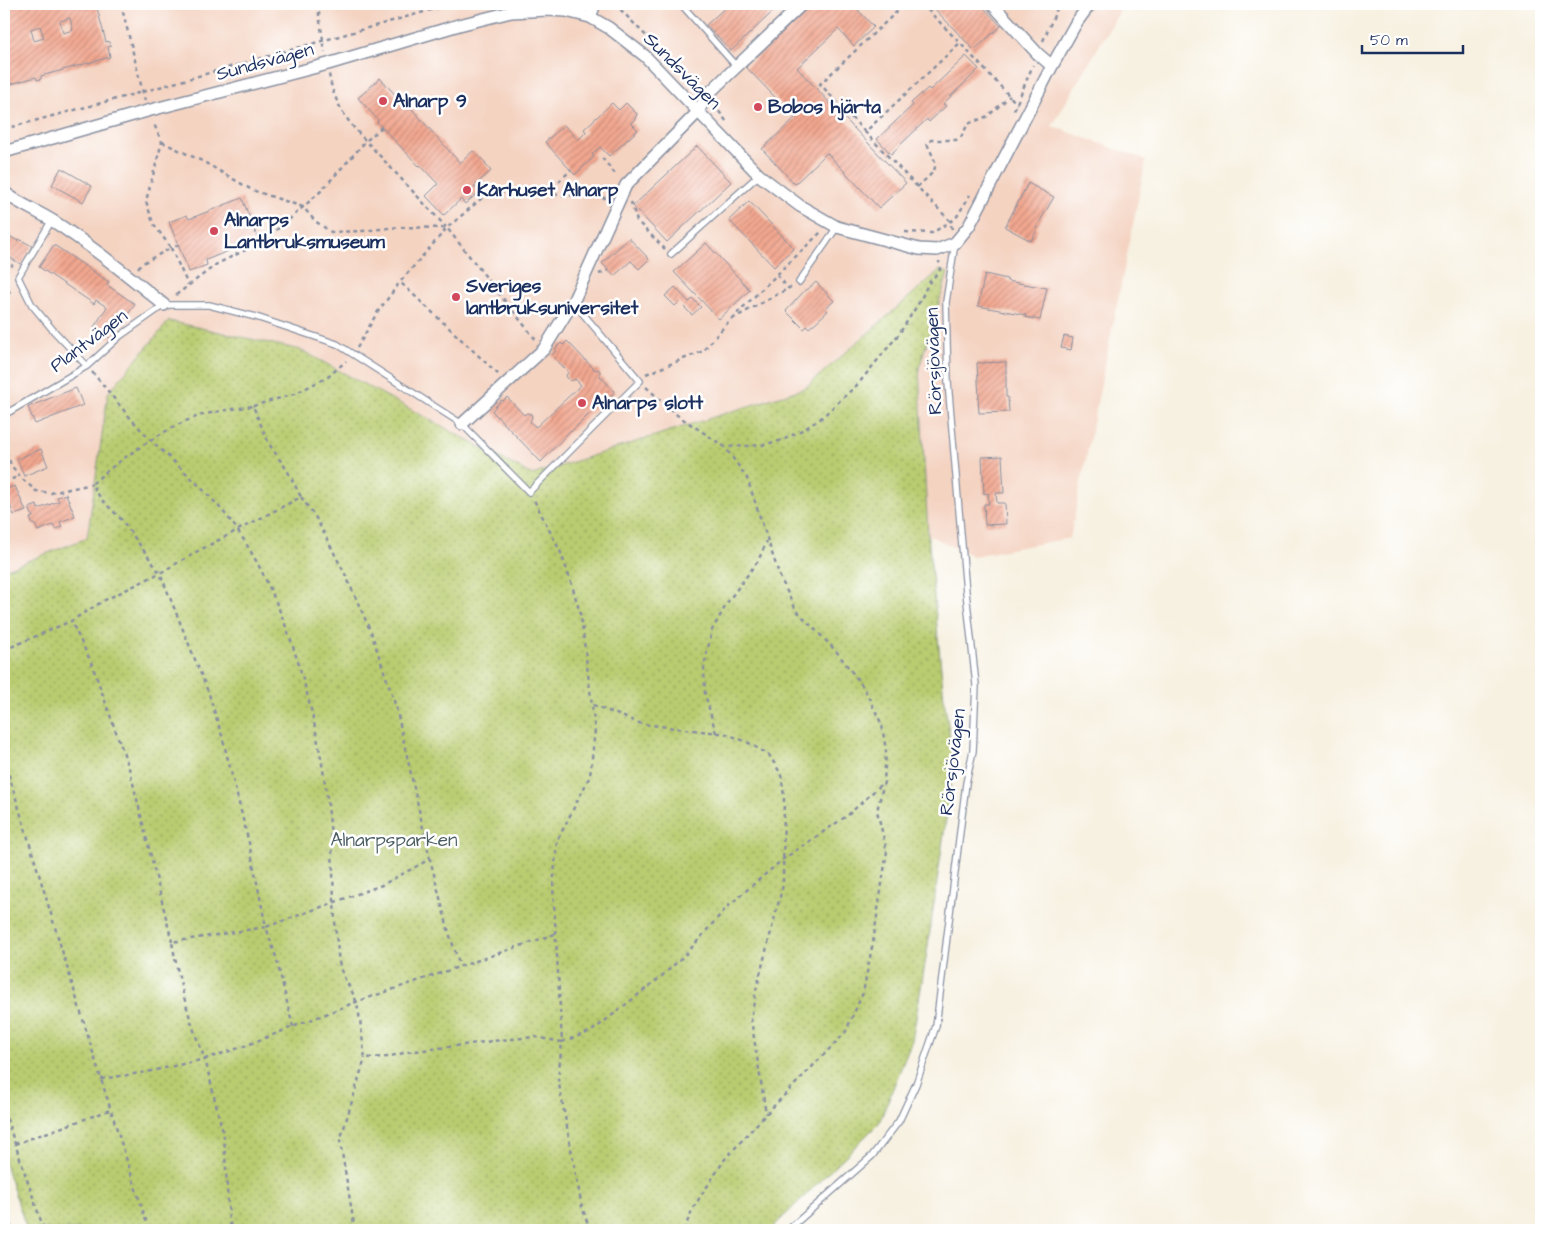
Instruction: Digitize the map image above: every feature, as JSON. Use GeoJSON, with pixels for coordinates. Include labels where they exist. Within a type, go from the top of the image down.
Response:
{"type":"FeatureCollection","features":[{"type":"Feature","properties":{"kind":"street"},"geometry":{"type":"LineString","coordinates":[[590,17],[595,4]]}},
{"type":"Feature","properties":{"kind":"street"},"geometry":{"type":"LineString","coordinates":[[462,424],[544,349],[573,302],[626,185],[698,112],[706,95],[802,4]]}},
{"type":"Feature","properties":{"kind":"street"},"geometry":{"type":"LineString","coordinates":[[992,4],[1038,54],[1052,66]]}},
{"type":"Feature","properties":{"kind":"street"},"geometry":{"type":"LineString","coordinates":[[955,243],[969,226],[1052,66],[1076,23],[1090,4]]}},
{"type":"Feature","properties":{"kind":"street","name":"Sundsvägen"},"geometry":{"type":"LineString","coordinates":[[4,152],[147,111],[328,64],[459,25],[511,12],[547,10],[590,17],[609,28],[645,56],[758,175],[800,206],[834,225],[919,249],[937,250],[955,243]]}},
{"type":"Feature","properties":{"kind":"street"},"geometry":{"type":"LineString","coordinates":[[4,192],[15,201],[52,220],[132,278],[164,305]]}},
{"type":"Feature","properties":{"kind":"lane"},"geometry":{"type":"LineString","coordinates":[[681,4],[736,66]]}},
{"type":"Feature","properties":{"kind":"lane"},"geometry":{"type":"LineString","coordinates":[[671,254],[758,175]]}},
{"type":"Feature","properties":{"kind":"lane"},"geometry":{"type":"LineString","coordinates":[[52,220],[18,277],[32,305],[86,366]]}},
{"type":"Feature","properties":{"kind":"lane"},"geometry":{"type":"LineString","coordinates":[[799,282],[834,225]]}},
{"type":"Feature","properties":{"kind":"lane","name":"Rörsjövägen"},"geometry":{"type":"LineString","coordinates":[[788,1230],[872,1156],[899,1121],[916,1084],[936,1026],[976,713],[976,684],[948,382],[946,302],[955,243]]}},
{"type":"Feature","properties":{"kind":"lane"},"geometry":{"type":"LineString","coordinates":[[164,305],[209,305],[256,317],[337,344],[462,424],[530,492],[639,379],[573,302]]}},
{"type":"Feature","properties":{"kind":"lane","name":"Plantvägen"},"geometry":{"type":"LineString","coordinates":[[4,414],[86,366],[120,336],[164,305]]}},
{"type":"Feature","properties":{"kind":"path"},"geometry":{"type":"LineString","coordinates":[[121,4],[147,111],[162,142],[204,162],[252,190],[303,208],[315,221],[331,232],[399,227],[447,228]]}},
{"type":"Feature","properties":{"kind":"path"},"geometry":{"type":"LineString","coordinates":[[319,4],[330,84],[338,104],[352,127],[447,228],[544,349]]}},
{"type":"Feature","properties":{"kind":"path"},"geometry":{"type":"LineString","coordinates":[[4,129],[452,4]]}},
{"type":"Feature","properties":{"kind":"path"},"geometry":{"type":"LineString","coordinates":[[616,4],[695,87],[706,95],[729,126]]}},
{"type":"Feature","properties":{"kind":"path"},"geometry":{"type":"LineString","coordinates":[[905,4],[820,84],[950,221]]}},
{"type":"Feature","properties":{"kind":"path"},"geometry":{"type":"LineString","coordinates":[[922,4],[1017,104]]}},
{"type":"Feature","properties":{"kind":"path"},"geometry":{"type":"LineString","coordinates":[[1014,111],[1059,4]]}},
{"type":"Feature","properties":{"kind":"path"},"geometry":{"type":"LineString","coordinates":[[865,132],[960,43]]}},
{"type":"Feature","properties":{"kind":"path"},"geometry":{"type":"LineString","coordinates":[[917,187],[933,173],[935,167],[934,156],[926,144],[930,140],[956,140],[961,137],[968,124],[988,116],[1010,96]]}},
{"type":"Feature","properties":{"kind":"path"},"geometry":{"type":"LineString","coordinates":[[164,305],[217,264],[254,246],[303,208],[366,141],[382,127]]}},
{"type":"Feature","properties":{"kind":"path"},"geometry":{"type":"LineString","coordinates":[[162,142],[146,201],[153,223],[171,248],[188,285]]}},
{"type":"Feature","properties":{"kind":"path"},"geometry":{"type":"LineString","coordinates":[[602,158],[626,185],[637,221],[671,254]]}},
{"type":"Feature","properties":{"kind":"path"},"geometry":{"type":"LineString","coordinates":[[546,194],[571,170]]}},
{"type":"Feature","properties":{"kind":"path"},"geometry":{"type":"LineString","coordinates":[[897,230],[932,233],[956,218],[974,188]]}},
{"type":"Feature","properties":{"kind":"path"},"geometry":{"type":"LineString","coordinates":[[4,445],[11,465],[20,477],[36,491],[51,493],[92,484],[173,427],[197,417],[253,406],[294,394],[328,377],[353,355],[377,313],[400,282],[447,228],[488,192],[620,198]]}},
{"type":"Feature","properties":{"kind":"path"},"geometry":{"type":"LineString","coordinates":[[684,1230],[693,1208],[725,1160],[766,1114],[845,1033],[863,993],[887,850],[876,810],[884,782],[886,751],[882,725],[864,688],[836,650],[796,610],[780,577],[747,478],[725,446],[677,415],[639,379],[703,351],[729,321],[777,275],[834,225]]}},
{"type":"Feature","properties":{"kind":"path"},"geometry":{"type":"LineString","coordinates":[[132,278],[141,264],[178,245]]}},
{"type":"Feature","properties":{"kind":"path"},"geometry":{"type":"LineString","coordinates":[[725,446],[762,445],[783,440],[806,428],[839,402],[873,367],[899,334],[920,301],[928,284],[940,270],[937,250]]}},
{"type":"Feature","properties":{"kind":"path"},"geometry":{"type":"LineString","coordinates":[[777,275],[789,289]]}},
{"type":"Feature","properties":{"kind":"path"},"geometry":{"type":"LineString","coordinates":[[4,301],[18,277]]}},
{"type":"Feature","properties":{"kind":"path"},"geometry":{"type":"LineString","coordinates":[[400,282],[507,382]]}},
{"type":"Feature","properties":{"kind":"path"},"geometry":{"type":"LineString","coordinates":[[729,321],[799,282]]}},
{"type":"Feature","properties":{"kind":"path"},"geometry":{"type":"LineString","coordinates":[[86,366],[151,441],[181,467],[237,530],[257,560],[271,590],[301,673],[316,730],[327,797],[340,967],[356,1002],[365,1058],[340,1141],[355,1230]]}},
{"type":"Feature","properties":{"kind":"path"},"geometry":{"type":"LineString","coordinates":[[253,406],[269,444],[316,518],[346,576],[371,632],[396,707],[430,858],[449,933],[460,966]]}},
{"type":"Feature","properties":{"kind":"path"},"geometry":{"type":"LineString","coordinates":[[4,481],[20,477]]}},
{"type":"Feature","properties":{"kind":"path"},"geometry":{"type":"LineString","coordinates":[[92,484],[101,499],[121,519],[160,573],[209,694],[222,736],[249,843],[266,927],[276,957],[294,1027]]}},
{"type":"Feature","properties":{"kind":"path"},"geometry":{"type":"LineString","coordinates":[[530,492],[561,553],[572,585],[580,617],[593,705],[595,730],[590,776],[557,841],[553,888],[562,1042],[558,1080],[582,1207],[590,1230]]}},
{"type":"Feature","properties":{"kind":"path"},"geometry":{"type":"LineString","coordinates":[[4,650],[71,621],[103,602],[301,497]]}},
{"type":"Feature","properties":{"kind":"path"},"geometry":{"type":"LineString","coordinates":[[716,733],[704,694],[704,666],[712,630],[728,600],[758,561],[768,540]]}},
{"type":"Feature","properties":{"kind":"path"},"geometry":{"type":"LineString","coordinates":[[71,621],[91,662],[130,771],[172,942],[178,974],[205,1059],[224,1137],[229,1220],[232,1230]]}},
{"type":"Feature","properties":{"kind":"path"},"geometry":{"type":"LineString","coordinates":[[593,705],[642,724],[727,734],[748,742],[768,755],[781,774],[784,796],[783,884],[756,990],[751,1019],[766,1114]]}},
{"type":"Feature","properties":{"kind":"path"},"geometry":{"type":"LineString","coordinates":[[4,759],[110,1109],[149,1230]]}},
{"type":"Feature","properties":{"kind":"path"},"geometry":{"type":"LineString","coordinates":[[365,1058],[387,1057],[408,1052],[501,1040],[534,1038],[562,1042],[592,1031],[662,976],[687,953],[727,907],[782,860],[848,816],[884,782]]}},
{"type":"Feature","properties":{"kind":"path"},"geometry":{"type":"LineString","coordinates":[[172,942],[266,927],[382,885],[430,858]]}},
{"type":"Feature","properties":{"kind":"path"},"geometry":{"type":"LineString","coordinates":[[101,1079],[147,1072],[205,1059],[242,1047],[356,1002],[555,934]]}},
{"type":"Feature","properties":{"kind":"path"},"geometry":{"type":"LineString","coordinates":[[15,1144],[110,1109]]}},
{"type":"Feature","properties":{"kind":"path"},"geometry":{"type":"LineString","coordinates":[[4,1111],[44,1230]]}},
{"type":"Feature","properties":{"kind":"shaded area","name":"Sveriges lantbruksuniversitet"},"geometry":{"type":"Polygon","coordinates":[[[4,4],[1126,4],[1121,9],[1052,126],[1146,160],[1070,538],[973,556],[928,535],[919,368],[948,274],[940,271],[805,388],[532,475],[301,350],[108,393],[87,538],[4,570],[4,4]]]}},
{"type":"Feature","properties":{"kind":"green space","name":"Alnarpsparken"},"geometry":{"type":"Polygon","coordinates":[[[940,270],[948,273],[919,368],[928,535],[944,699],[954,763],[927,952],[912,1041],[879,1123],[770,1230],[27,1230],[4,1161],[4,570],[87,538],[108,393],[169,321],[301,350],[532,475],[805,388],[940,270]]]}},
{"type":"Feature","properties":{"kind":"building"},"geometry":{"type":"Polygon","coordinates":[[[4,4],[96,4],[106,42],[109,41],[111,46],[108,47],[110,57],[41,76],[41,79],[37,80],[36,77],[4,86],[4,4]],[[70,18],[60,21],[63,33],[73,30],[70,18]],[[40,26],[31,29],[34,41],[44,38],[40,26]]]}},
{"type":"Feature","properties":{"kind":"building"},"geometry":{"type":"Polygon","coordinates":[[[729,4],[781,4],[731,51],[706,25],[729,4]]]}},
{"type":"Feature","properties":{"kind":"building"},"geometry":{"type":"Polygon","coordinates":[[[812,4],[865,4],[858,10],[874,27],[854,46],[838,29],[797,68],[906,183],[879,208],[827,153],[795,184],[762,149],[795,118],[746,67],[812,4]]]}},
{"type":"Feature","properties":{"kind":"building"},"geometry":{"type":"Polygon","coordinates":[[[930,4],[980,4],[1001,26],[974,50],[930,4]]]}},
{"type":"Feature","properties":{"kind":"building"},"geometry":{"type":"Polygon","coordinates":[[[966,56],[979,69],[943,104],[946,106],[929,122],[927,119],[891,154],[877,139],[913,105],[911,103],[928,88],[930,90],[966,56]]]}},
{"type":"Feature","properties":{"kind":"building"},"geometry":{"type":"Polygon","coordinates":[[[380,78],[400,100],[402,98],[460,163],[473,151],[486,163],[491,171],[474,186],[479,192],[465,204],[461,199],[444,215],[426,196],[438,184],[377,122],[378,120],[358,98],[380,78]]]}},
{"type":"Feature","properties":{"kind":"building"},"geometry":{"type":"Polygon","coordinates":[[[612,103],[619,110],[626,103],[637,114],[631,123],[638,130],[609,156],[600,147],[592,154],[594,157],[575,175],[545,142],[564,125],[578,140],[586,132],[584,129],[612,103]]]}},
{"type":"Feature","properties":{"kind":"building"},"geometry":{"type":"Polygon","coordinates":[[[697,146],[731,182],[667,242],[633,206],[697,146]]]}},
{"type":"Feature","properties":{"kind":"building"},"geometry":{"type":"Polygon","coordinates":[[[61,168],[92,186],[83,202],[52,185],[61,168]]]}},
{"type":"Feature","properties":{"kind":"building"},"geometry":{"type":"Polygon","coordinates":[[[1028,183],[1054,197],[1036,228],[1038,228],[1031,241],[1005,227],[1028,183]]]}},
{"type":"Feature","properties":{"kind":"building","name":"Alnarps Lantbruksmuseum"},"geometry":{"type":"Polygon","coordinates":[[[242,198],[258,239],[206,260],[207,265],[189,272],[169,222],[187,215],[189,219],[242,198]]]}},
{"type":"Feature","properties":{"kind":"building"},"geometry":{"type":"Polygon","coordinates":[[[749,201],[794,248],[774,267],[729,220],[749,201]]]}},
{"type":"Feature","properties":{"kind":"building"},"geometry":{"type":"Polygon","coordinates":[[[4,233],[32,246],[22,265],[4,254],[4,233]]]}},
{"type":"Feature","properties":{"kind":"building"},"geometry":{"type":"Polygon","coordinates":[[[629,238],[649,259],[639,269],[631,261],[614,276],[602,263],[629,238]]]}},
{"type":"Feature","properties":{"kind":"building"},"geometry":{"type":"Polygon","coordinates":[[[706,243],[750,290],[719,319],[674,272],[706,243]]]}},
{"type":"Feature","properties":{"kind":"building"},"geometry":{"type":"Polygon","coordinates":[[[54,245],[109,282],[107,285],[135,304],[111,339],[94,327],[107,307],[96,300],[94,304],[39,267],[54,245]]]}},
{"type":"Feature","properties":{"kind":"building"},"geometry":{"type":"Polygon","coordinates":[[[985,274],[1007,279],[1007,281],[1047,288],[1040,320],[1025,317],[1026,315],[978,306],[985,274]]]}},
{"type":"Feature","properties":{"kind":"building"},"geometry":{"type":"Polygon","coordinates":[[[816,282],[834,301],[825,309],[828,311],[809,328],[807,326],[804,329],[786,311],[806,289],[816,282]]]}},
{"type":"Feature","properties":{"kind":"building"},"geometry":{"type":"Polygon","coordinates":[[[675,287],[689,302],[693,299],[701,307],[692,315],[679,302],[675,306],[665,296],[675,287]]]}},
{"type":"Feature","properties":{"kind":"building"},"geometry":{"type":"Polygon","coordinates":[[[1064,336],[1073,338],[1071,350],[1061,348],[1064,336]]]}},
{"type":"Feature","properties":{"kind":"building","name":"Alnarps slott"},"geometry":{"type":"Polygon","coordinates":[[[567,341],[595,370],[598,369],[600,371],[600,376],[615,392],[570,431],[541,462],[492,411],[501,400],[503,401],[507,397],[524,415],[527,413],[531,414],[530,422],[536,427],[581,385],[575,379],[571,381],[568,379],[566,376],[568,372],[552,355],[561,343],[563,345],[567,341]]]}},
{"type":"Feature","properties":{"kind":"building"},"geometry":{"type":"Polygon","coordinates":[[[1006,362],[1006,397],[1008,397],[1009,412],[979,413],[977,363],[1006,362]]]}},
{"type":"Feature","properties":{"kind":"building"},"geometry":{"type":"Polygon","coordinates":[[[76,388],[83,405],[35,424],[28,407],[76,388]]]}},
{"type":"Feature","properties":{"kind":"building"},"geometry":{"type":"Polygon","coordinates":[[[41,449],[48,466],[24,476],[17,459],[41,449]]]}},
{"type":"Feature","properties":{"kind":"building"},"geometry":{"type":"Polygon","coordinates":[[[1002,456],[1004,493],[996,493],[997,503],[1005,503],[1006,524],[985,525],[984,504],[989,504],[988,493],[984,494],[982,457],[1002,456]]]}},
{"type":"Feature","properties":{"kind":"building"},"geometry":{"type":"Polygon","coordinates":[[[15,486],[26,511],[14,515],[4,490],[15,486]]]}},
{"type":"Feature","properties":{"kind":"building"},"geometry":{"type":"Polygon","coordinates":[[[66,494],[75,516],[60,522],[62,527],[55,529],[53,525],[38,531],[30,518],[33,517],[29,508],[37,505],[38,509],[59,501],[57,497],[66,494]]]}},
{"type":"Feature","properties":{"kind":"railway"},"geometry":{"type":"LineString","coordinates":[[4,1211],[10,1230]]}},
{"type":"Feature","properties":{"kind":"place","name":"Alnarp 9"},"geometry":{"type":"Point","coordinates":[383,101]}},
{"type":"Feature","properties":{"kind":"place","name":"Bobos hjärta"},"geometry":{"type":"Point","coordinates":[758,107]}},
{"type":"Feature","properties":{"kind":"place","name":"Kårhuset Alnarp"},"geometry":{"type":"Point","coordinates":[467,190]}},
{"type":"Feature","properties":{"kind":"place","name":"Alnarps Lantbruksmuseum"},"geometry":{"type":"Point","coordinates":[214,231]}},
{"type":"Feature","properties":{"kind":"place","name":"Sveriges lantbruksuniversitet"},"geometry":{"type":"Point","coordinates":[456,297]}},
{"type":"Feature","properties":{"kind":"place","name":"Alnarps slott"},"geometry":{"type":"Point","coordinates":[582,403]}}]}
